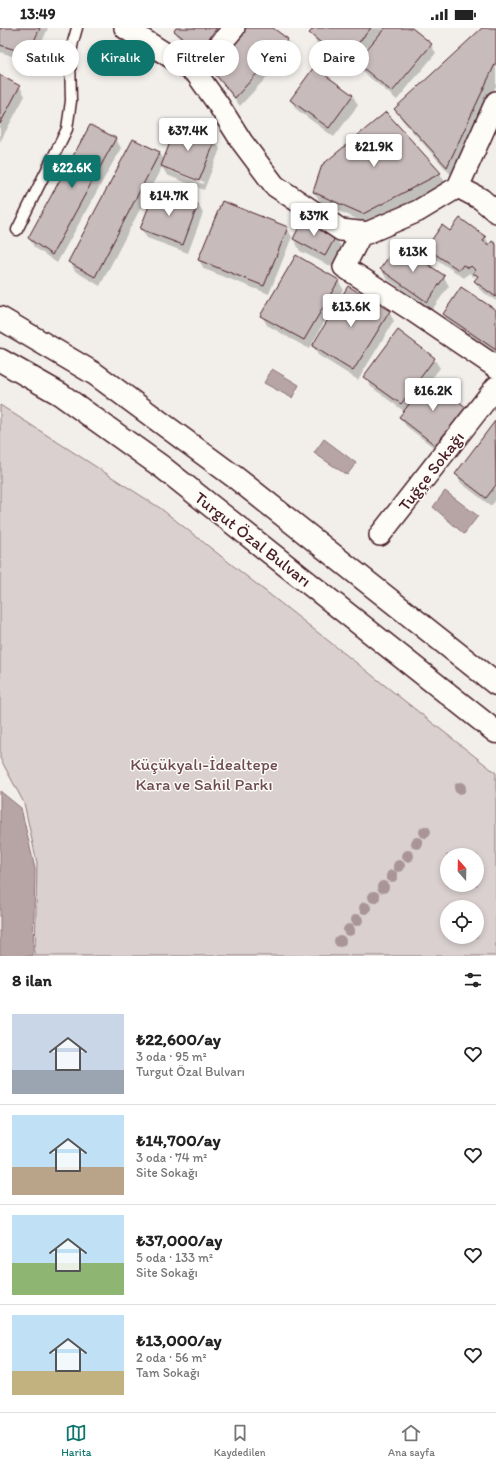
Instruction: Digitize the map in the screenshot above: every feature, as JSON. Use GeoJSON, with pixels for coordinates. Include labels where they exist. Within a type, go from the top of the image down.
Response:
{"type":"FeatureCollection","features":[{"type":"Feature","properties":{"kind":"highway"},"geometry":{"type":"LineString","coordinates":[[0,318],[95,374],[121,393],[236,478],[496,684]]}},
{"type":"Feature","properties":{"kind":"highway","name":"Turgut Özal Bulvarı"},"geometry":{"type":"LineString","coordinates":[[0,360],[60,394],[162,467],[496,732]]}},
{"type":"Feature","properties":{"kind":"street"},"geometry":{"type":"LineString","coordinates":[[126,28],[163,52]]}},
{"type":"Feature","properties":{"kind":"street"},"geometry":{"type":"LineString","coordinates":[[224,40],[234,28]]}},
{"type":"Feature","properties":{"kind":"street"},"geometry":{"type":"LineString","coordinates":[[198,76],[242,142],[275,186],[341,230],[366,233],[418,211],[458,187],[496,102]]}},
{"type":"Feature","properties":{"kind":"street"},"geometry":{"type":"LineString","coordinates":[[458,187],[481,199],[496,212]]}},
{"type":"Feature","properties":{"kind":"street"},"geometry":{"type":"LineString","coordinates":[[362,232],[344,267],[496,367]]}},
{"type":"Feature","properties":{"kind":"street","name":"Tuğçe Sokağı"},"geometry":{"type":"LineString","coordinates":[[380,535],[496,387]]}},
{"type":"Feature","properties":{"kind":"lane"},"geometry":{"type":"LineString","coordinates":[[17,230],[68,129],[71,101],[70,57],[77,28]]}},
{"type":"Feature","properties":{"kind":"green space","name":"Küçükyalı-İdealtepe Kara ve Sahil Parkı"},"geometry":{"type":"Polygon","coordinates":[[[0,405],[160,508],[496,773],[496,956],[35,956],[37,863],[24,803],[0,758],[0,405]]]}},
{"type":"Feature","properties":{"kind":"shaded area"},"geometry":{"type":"Polygon","coordinates":[[[272,369],[299,385],[292,398],[264,383],[272,369]]]}},
{"type":"Feature","properties":{"kind":"shaded area"},"geometry":{"type":"Polygon","coordinates":[[[324,439],[356,463],[347,475],[314,453],[324,439]]]}},
{"type":"Feature","properties":{"kind":"shaded area"},"geometry":{"type":"Polygon","coordinates":[[[445,491],[478,516],[464,534],[433,507],[445,491]]]}},
{"type":"Feature","properties":{"kind":"shaded area"},"geometry":{"type":"Polygon","coordinates":[[[0,791],[21,808],[35,869],[33,956],[0,956],[0,791]]]}},
{"type":"Feature","properties":{"kind":"building"},"geometry":{"type":"Polygon","coordinates":[[[0,28],[40,28],[34,40],[12,40],[12,49],[0,45],[0,28]]]}},
{"type":"Feature","properties":{"kind":"building"},"geometry":{"type":"Polygon","coordinates":[[[176,28],[217,28],[208,40],[185,40],[174,31],[176,28]]]}},
{"type":"Feature","properties":{"kind":"building"},"geometry":{"type":"Polygon","coordinates":[[[242,28],[273,28],[288,39],[247,40],[247,76],[255,76],[235,98],[217,76],[239,76],[239,40],[232,40],[242,28]]]}},
{"type":"Feature","properties":{"kind":"building"},"geometry":{"type":"Polygon","coordinates":[[[314,28],[371,28],[361,40],[318,40],[309,33],[314,28]]]}},
{"type":"Feature","properties":{"kind":"building"},"geometry":{"type":"Polygon","coordinates":[[[385,28],[412,28],[432,44],[392,92],[369,73],[369,47],[385,28]]]}},
{"type":"Feature","properties":{"kind":"building"},"geometry":{"type":"Polygon","coordinates":[[[482,28],[496,28],[496,62],[447,167],[394,109],[482,28]]]}},
{"type":"Feature","properties":{"kind":"building"},"geometry":{"type":"Polygon","coordinates":[[[309,74],[309,76],[327,76],[353,95],[329,128],[290,100],[309,74]]]}},
{"type":"Feature","properties":{"kind":"building"},"geometry":{"type":"Polygon","coordinates":[[[0,75],[20,86],[0,124],[0,75]]]}},
{"type":"Feature","properties":{"kind":"building"},"geometry":{"type":"Polygon","coordinates":[[[386,112],[441,173],[363,214],[313,192],[322,165],[386,112]]]}},
{"type":"Feature","properties":{"kind":"building"},"geometry":{"type":"Polygon","coordinates":[[[177,124],[216,139],[199,181],[161,166],[177,124]]]}},
{"type":"Feature","properties":{"kind":"building"},"geometry":{"type":"Polygon","coordinates":[[[90,125],[116,138],[52,255],[28,238],[90,125]]]}},
{"type":"Feature","properties":{"kind":"building"},"geometry":{"type":"Polygon","coordinates":[[[133,139],[160,152],[95,277],[68,262],[133,139]]]}},
{"type":"Feature","properties":{"kind":"building"},"geometry":{"type":"Polygon","coordinates":[[[156,188],[198,204],[183,245],[140,229],[156,188]]]}},
{"type":"Feature","properties":{"kind":"building"},"geometry":{"type":"Polygon","coordinates":[[[222,201],[288,227],[264,286],[198,260],[222,201]]]}},
{"type":"Feature","properties":{"kind":"building"},"geometry":{"type":"Polygon","coordinates":[[[460,218],[486,237],[483,241],[489,245],[492,241],[496,244],[496,297],[474,281],[478,276],[473,273],[475,270],[471,266],[469,268],[463,265],[459,270],[426,248],[442,225],[450,231],[460,218]]]}},
{"type":"Feature","properties":{"kind":"building"},"geometry":{"type":"Polygon","coordinates":[[[303,219],[336,236],[325,256],[293,239],[303,219]]]}},
{"type":"Feature","properties":{"kind":"building"},"geometry":{"type":"Polygon","coordinates":[[[398,244],[445,276],[427,302],[380,269],[398,244]]]}},
{"type":"Feature","properties":{"kind":"building"},"geometry":{"type":"Polygon","coordinates":[[[296,255],[339,280],[304,340],[260,316],[296,255]]]}},
{"type":"Feature","properties":{"kind":"building"},"geometry":{"type":"Polygon","coordinates":[[[348,286],[390,311],[353,371],[312,346],[348,286]]]}},
{"type":"Feature","properties":{"kind":"building"},"geometry":{"type":"Polygon","coordinates":[[[461,287],[496,310],[496,350],[443,314],[461,287]]]}},
{"type":"Feature","properties":{"kind":"building"},"geometry":{"type":"Polygon","coordinates":[[[398,330],[435,358],[401,404],[363,377],[398,330]]]}},
{"type":"Feature","properties":{"kind":"building"},"geometry":{"type":"Polygon","coordinates":[[[429,379],[467,408],[435,445],[399,417],[429,379]]]}},
{"type":"Feature","properties":{"kind":"building"},"geometry":{"type":"Polygon","coordinates":[[[495,421],[496,485],[486,498],[455,474],[495,421]]]}}]}
